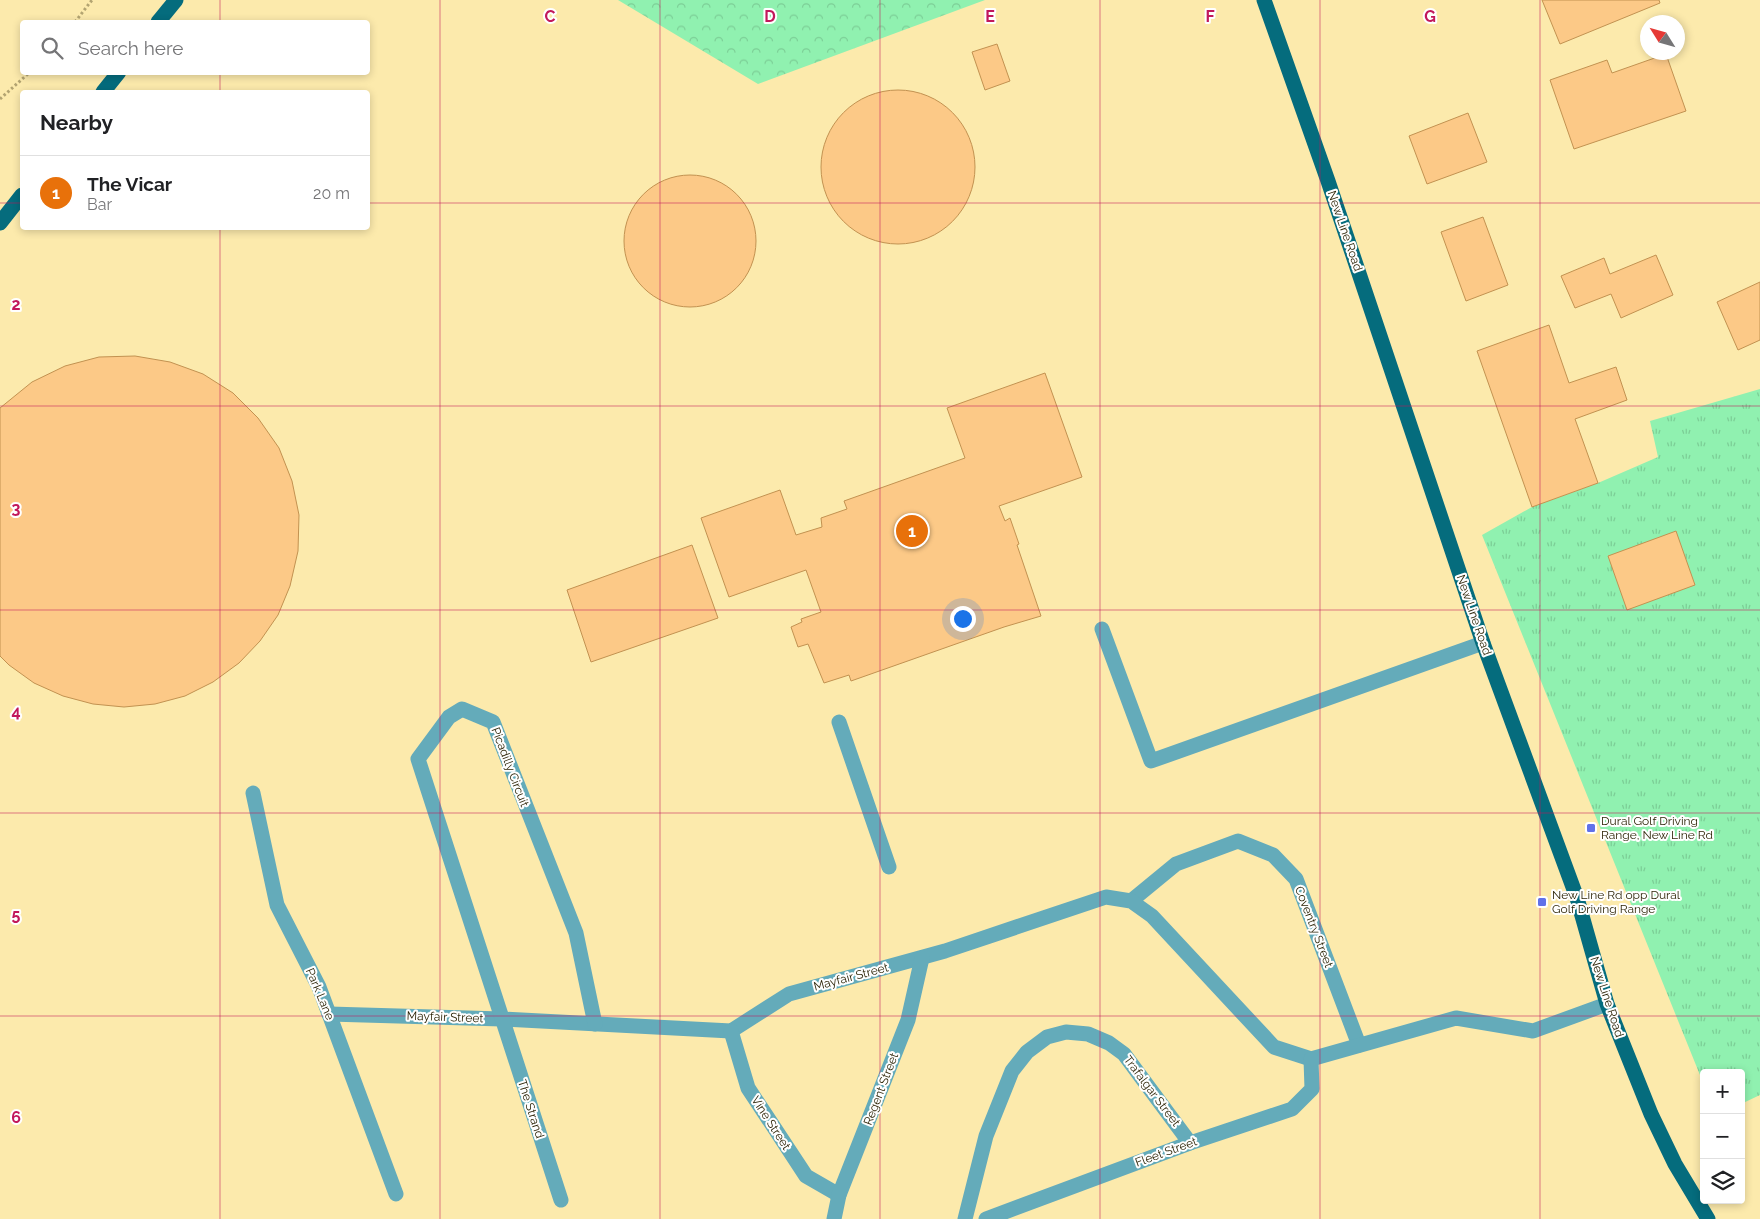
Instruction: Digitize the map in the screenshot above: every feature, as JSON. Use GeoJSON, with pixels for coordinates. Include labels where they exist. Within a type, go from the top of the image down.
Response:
{"type":"FeatureCollection","features":[{"type":"Feature","properties":{"kind":"main road"},"geometry":{"type":"LineString","coordinates":[[160,20],[176,0]]}},
{"type":"Feature","properties":{"kind":"main road","name":"New Line Road"},"geometry":{"type":"LineString","coordinates":[[1264,0],[1331,190],[1483,643],[1577,898],[1607,1004],[1651,1114],[1676,1164],[1708,1219]]}},
{"type":"Feature","properties":{"kind":"main road"},"geometry":{"type":"LineString","coordinates":[[105,90],[117,75]]}},
{"type":"Feature","properties":{"kind":"main road"},"geometry":{"type":"LineString","coordinates":[[0,223],[20,197]]}},
{"type":"Feature","properties":{"kind":"lane"},"geometry":{"type":"LineString","coordinates":[[1102,629],[1151,761],[1483,643]]}},
{"type":"Feature","properties":{"kind":"lane","name":"Picadilly Circuit"},"geometry":{"type":"LineString","coordinates":[[502,1019],[418,759],[449,717],[462,710],[493,722],[576,933],[595,1024]]}},
{"type":"Feature","properties":{"kind":"lane"},"geometry":{"type":"LineString","coordinates":[[839,722],[889,866]]}},
{"type":"Feature","properties":{"kind":"lane","name":"Park Lane"},"geometry":{"type":"LineString","coordinates":[[252,793],[277,905],[319,987],[396,1194]]}},
{"type":"Feature","properties":{"kind":"lane","name":"Coventry Street"},"geometry":{"type":"LineString","coordinates":[[1131,901],[1176,864],[1238,841],[1273,855],[1296,879],[1359,1045]]}},
{"type":"Feature","properties":{"kind":"lane","name":"Mayfair Street"},"geometry":{"type":"LineString","coordinates":[[329,1014],[502,1019],[731,1031],[789,994],[945,951],[1106,897],[1131,901],[1152,916],[1274,1048],[1311,1059]]}},
{"type":"Feature","properties":{"kind":"lane","name":"Regent Street"},"geometry":{"type":"LineString","coordinates":[[834,1219],[839,1196],[908,1020],[922,958]]}},
{"type":"Feature","properties":{"kind":"lane"},"geometry":{"type":"LineString","coordinates":[[1311,1059],[1456,1018],[1533,1031],[1607,1004]]}},
{"type":"Feature","properties":{"kind":"lane","name":"The Strand"},"geometry":{"type":"LineString","coordinates":[[502,1019],[561,1200]]}},
{"type":"Feature","properties":{"kind":"lane","name":"Vine Street"},"geometry":{"type":"LineString","coordinates":[[731,1031],[748,1088],[806,1176],[839,1196]]}},
{"type":"Feature","properties":{"kind":"lane","name":"Trafalgar Street"},"geometry":{"type":"LineString","coordinates":[[965,1219],[986,1136],[1012,1071],[1027,1052],[1047,1037],[1066,1032],[1088,1034],[1109,1043],[1124,1054],[1190,1143]]}},
{"type":"Feature","properties":{"kind":"lane","name":"Fleet Street"},"geometry":{"type":"LineString","coordinates":[[986,1219],[1190,1143],[1292,1109],[1312,1089],[1311,1059]]}},
{"type":"Feature","properties":{"kind":"path"},"geometry":{"type":"LineString","coordinates":[[77,20],[92,0]]}},
{"type":"Feature","properties":{"kind":"path"},"geometry":{"type":"LineString","coordinates":[[0,99],[27,75]]}},
{"type":"Feature","properties":{"kind":"green space"},"geometry":{"type":"Polygon","coordinates":[[[618,0],[985,0],[758,84],[618,0]]]}},
{"type":"Feature","properties":{"kind":"green space"},"geometry":{"type":"Polygon","coordinates":[[[1760,389],[1760,1095],[1745,1102],[1745,1069],[1700,1069],[1700,1075],[1482,535],[1532,507],[1598,483],[1658,457],[1650,421],[1760,389]]]}},
{"type":"Feature","properties":{"kind":"building"},"geometry":{"type":"Polygon","coordinates":[[[1542,0],[1659,0],[1660,3],[1560,44],[1542,0]]]}},
{"type":"Feature","properties":{"kind":"building"},"geometry":{"type":"Polygon","coordinates":[[[997,44],[1010,81],[985,90],[972,52],[997,44]]]}},
{"type":"Feature","properties":{"kind":"building"},"geometry":{"type":"Polygon","coordinates":[[[1607,60],[1612,73],[1649,60],[1668,60],[1686,111],[1574,149],[1550,80],[1607,60]]]}},
{"type":"Feature","properties":{"kind":"building"},"geometry":{"type":"Polygon","coordinates":[[[898,90],[913,91],[927,96],[941,103],[952,113],[962,124],[969,138],[974,152],[974,182],[969,196],[962,210],[952,221],[941,231],[927,238],[913,243],[898,244],[883,243],[869,238],[855,231],[844,221],[834,210],[827,196],[822,182],[821,167],[822,152],[827,138],[834,124],[844,113],[855,103],[869,96],[883,91],[898,90]]]}},
{"type":"Feature","properties":{"kind":"building"},"geometry":{"type":"Polygon","coordinates":[[[1468,113],[1487,162],[1427,184],[1409,136],[1468,113]]]}},
{"type":"Feature","properties":{"kind":"building"},"geometry":{"type":"Polygon","coordinates":[[[690,175],[703,176],[715,180],[737,194],[751,216],[755,228],[755,254],[751,266],[737,288],[715,302],[703,306],[690,307],[677,306],[665,302],[643,288],[629,266],[625,254],[624,241],[625,228],[629,216],[643,194],[665,180],[677,176],[690,175]]]}},
{"type":"Feature","properties":{"kind":"building"},"geometry":{"type":"Polygon","coordinates":[[[1483,217],[1508,285],[1466,301],[1441,232],[1483,217]]]}},
{"type":"Feature","properties":{"kind":"building"},"geometry":{"type":"Polygon","coordinates":[[[1656,255],[1673,295],[1621,318],[1611,294],[1575,308],[1561,276],[1604,258],[1610,274],[1656,255]]]}},
{"type":"Feature","properties":{"kind":"building"},"geometry":{"type":"Polygon","coordinates":[[[1760,282],[1760,340],[1738,350],[1717,302],[1760,282]]]}},
{"type":"Feature","properties":{"kind":"building"},"geometry":{"type":"Polygon","coordinates":[[[1549,325],[1569,383],[1616,367],[1627,400],[1575,419],[1598,483],[1532,507],[1477,351],[1549,325]]]}},
{"type":"Feature","properties":{"kind":"building"},"geometry":{"type":"Polygon","coordinates":[[[135,356],[170,362],[203,374],[233,393],[258,418],[279,448],[292,481],[299,515],[298,551],[290,586],[278,615],[260,641],[239,663],[213,682],[185,696],[155,704],[124,707],[93,704],[63,696],[34,683],[0,656],[0,408],[32,382],[65,366],[99,357],[135,356]]]}},
{"type":"Feature","properties":{"kind":"building"},"geometry":{"type":"Polygon","coordinates":[[[1045,373],[1082,477],[999,506],[1005,521],[1010,518],[1041,616],[1004,627],[851,681],[849,675],[824,683],[808,644],[798,647],[791,627],[802,622],[801,619],[821,612],[806,570],[729,597],[701,518],[780,490],[796,535],[822,527],[821,518],[847,509],[844,501],[965,458],[947,408],[1045,373]]]}},
{"type":"Feature","properties":{"kind":"building"},"geometry":{"type":"Polygon","coordinates":[[[1676,531],[1695,585],[1627,610],[1608,556],[1676,531]]]}},
{"type":"Feature","properties":{"kind":"building"},"geometry":{"type":"Polygon","coordinates":[[[692,545],[718,618],[591,662],[567,590],[692,545]]]}},
{"type":"Feature","properties":{"kind":"place","name":"The Vicar"},"geometry":{"type":"Point","coordinates":[912,531]}},
{"type":"Feature","properties":{"kind":"place","name":"Dural Golf Driving Range, New Line Rd"},"geometry":{"type":"Point","coordinates":[1591,828]}},
{"type":"Feature","properties":{"kind":"place","name":"New Line Rd opp Dural Golf Driving Range"},"geometry":{"type":"Point","coordinates":[1542,902]}}]}
